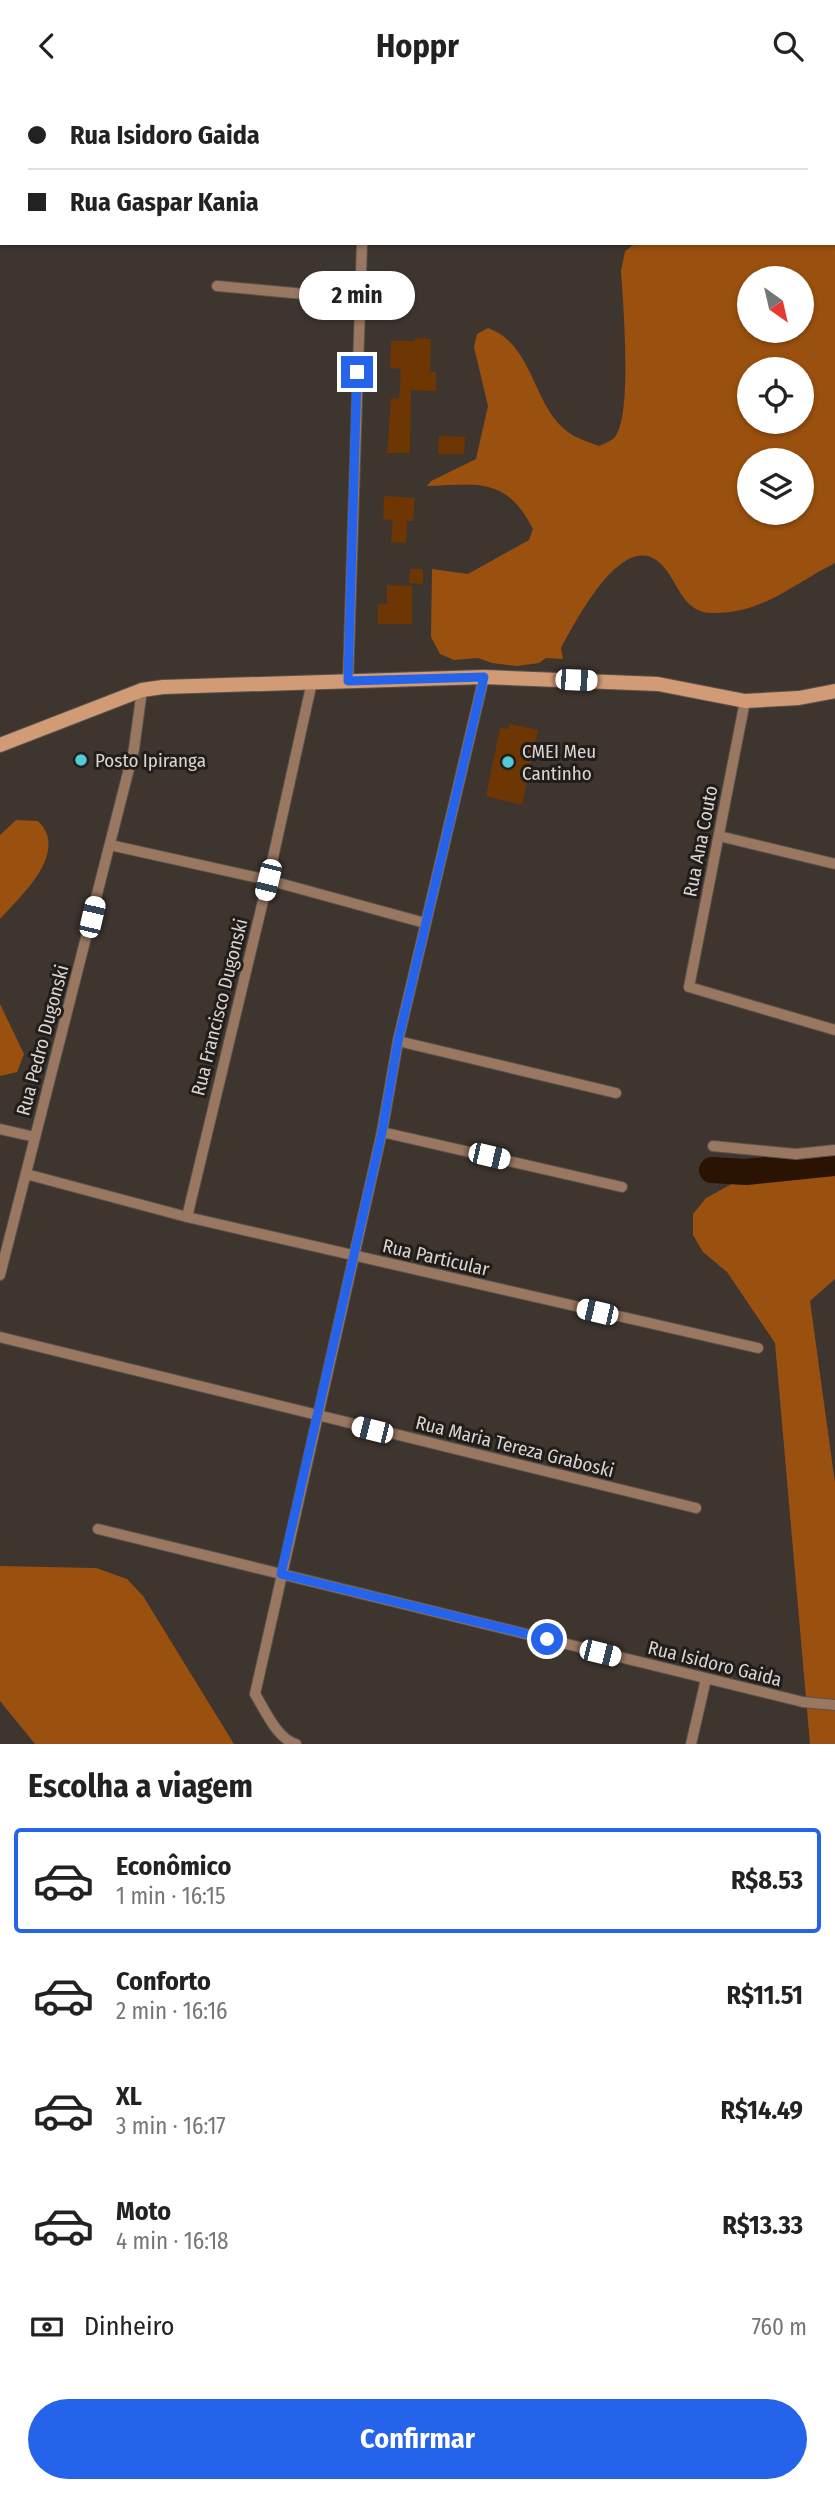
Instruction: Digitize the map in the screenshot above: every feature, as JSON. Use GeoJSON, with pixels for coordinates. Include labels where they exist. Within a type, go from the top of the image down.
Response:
{"type":"FeatureCollection","features":[{"type":"Feature","properties":{"kind":"main road"},"geometry":{"type":"LineString","coordinates":[[0,745],[142,690],[484,677],[658,684],[745,701],[799,698],[835,691]]}},
{"type":"Feature","properties":{"kind":"street"},"geometry":{"type":"LineString","coordinates":[[348,681],[362,245]]}},
{"type":"Feature","properties":{"kind":"street"},"geometry":{"type":"LineString","coordinates":[[217,286],[359,299]]}},
{"type":"Feature","properties":{"kind":"street"},"geometry":{"type":"LineString","coordinates":[[296,1744],[289,1742],[274,1725],[255,1694],[355,1257],[398,1041],[484,677]]}},
{"type":"Feature","properties":{"kind":"street","name":"Rua Francisco Dugonski"},"geometry":{"type":"LineString","coordinates":[[187,1217],[268,880],[312,682]]}},
{"type":"Feature","properties":{"kind":"street","name":"Rua Pedro Dugonski"},"geometry":{"type":"LineString","coordinates":[[0,1275],[134,749],[142,690]]}},
{"type":"Feature","properties":{"kind":"street","name":"Rua Ana Couto"},"geometry":{"type":"LineString","coordinates":[[745,701],[690,987],[835,1030]]}},
{"type":"Feature","properties":{"kind":"street"},"geometry":{"type":"LineString","coordinates":[[719,836],[835,864]]}},
{"type":"Feature","properties":{"kind":"street"},"geometry":{"type":"LineString","coordinates":[[110,845],[268,880],[425,923]]}},
{"type":"Feature","properties":{"kind":"street"},"geometry":{"type":"LineString","coordinates":[[398,1041],[616,1093]]}},
{"type":"Feature","properties":{"kind":"street"},"geometry":{"type":"LineString","coordinates":[[0,1129],[35,1137]]}},
{"type":"Feature","properties":{"kind":"street"},"geometry":{"type":"LineString","coordinates":[[382,1132],[622,1187]]}},
{"type":"Feature","properties":{"kind":"street"},"geometry":{"type":"LineString","coordinates":[[713,1146],[796,1154],[835,1150]]}},
{"type":"Feature","properties":{"kind":"street","name":"Rua Particular"},"geometry":{"type":"LineString","coordinates":[[26,1174],[187,1217],[355,1257],[758,1348]]}},
{"type":"Feature","properties":{"kind":"street","name":"Rua Maria Tereza Graboski"},"geometry":{"type":"LineString","coordinates":[[0,1337],[696,1508]]}},
{"type":"Feature","properties":{"kind":"street","name":"Rua Isidoro Gaida"},"geometry":{"type":"LineString","coordinates":[[98,1529],[706,1679],[803,1702],[835,1705]]}},
{"type":"Feature","properties":{"kind":"street"},"geometry":{"type":"LineString","coordinates":[[691,1744],[706,1679]]}},
{"type":"Feature","properties":{"kind":"shaded area"},"geometry":{"type":"Polygon","coordinates":[[[633,245],[835,245],[835,563],[763,603],[731,612],[713,613],[703,612],[688,603],[662,565],[647,556],[632,558],[617,567],[589,600],[561,648],[563,659],[546,658],[539,663],[517,666],[478,658],[454,660],[440,654],[431,637],[432,569],[468,574],[529,540],[533,529],[512,500],[489,487],[461,484],[427,486],[431,481],[476,459],[488,406],[474,347],[477,334],[488,328],[504,337],[525,363],[549,411],[560,425],[574,436],[599,446],[614,438],[620,427],[623,408],[625,332],[621,271],[625,251],[633,245]]]}},
{"type":"Feature","properties":{"kind":"shaded area"},"geometry":{"type":"Polygon","coordinates":[[[16,820],[38,821],[46,833],[49,846],[39,873],[0,919],[0,835],[16,820]]]}},
{"type":"Feature","properties":{"kind":"shaded area"},"geometry":{"type":"Polygon","coordinates":[[[0,1004],[24,1054],[17,1072],[0,1076],[0,1004]]]}},
{"type":"Feature","properties":{"kind":"shaded area"},"geometry":{"type":"Polygon","coordinates":[[[835,1166],[835,1279],[810,1301],[835,1483],[835,1744],[810,1744],[775,1343],[727,1272],[703,1252],[693,1235],[693,1214],[706,1198],[739,1180],[835,1166]]]}},
{"type":"Feature","properties":{"kind":"shaded area"},"geometry":{"type":"Polygon","coordinates":[[[0,1566],[96,1568],[127,1579],[143,1596],[234,1744],[35,1744],[0,1701],[0,1566]]]}},
{"type":"Feature","properties":{"kind":"building"},"geometry":{"type":"Polygon","coordinates":[[[415,338],[431,339],[430,372],[436,372],[436,391],[411,390],[410,453],[387,453],[391,398],[399,399],[401,369],[390,368],[391,341],[415,341],[415,338]]]}},
{"type":"Feature","properties":{"kind":"building"},"geometry":{"type":"Polygon","coordinates":[[[439,436],[465,437],[464,454],[438,454],[439,436]]]}},
{"type":"Feature","properties":{"kind":"building"},"geometry":{"type":"Polygon","coordinates":[[[384,496],[415,498],[413,521],[407,521],[406,543],[391,542],[393,520],[383,519],[384,496]]]}},
{"type":"Feature","properties":{"kind":"building"},"geometry":{"type":"Polygon","coordinates":[[[410,569],[423,569],[423,584],[409,583],[410,569]]]}},
{"type":"Feature","properties":{"kind":"building"},"geometry":{"type":"Polygon","coordinates":[[[387,585],[412,586],[412,624],[378,624],[378,604],[387,604],[387,585]]]}},
{"type":"Feature","properties":{"kind":"building"},"geometry":{"type":"Polygon","coordinates":[[[510,724],[538,730],[522,805],[486,796],[500,728],[508,729],[510,724]]]}},
{"type":"Feature","properties":{"kind":"waterway"},"geometry":{"type":"LineString","coordinates":[[712,1170],[746,1172],[835,1163]]}},
{"type":"Feature","properties":{"kind":"place","name":"Posto Ipiranga"},"geometry":{"type":"Point","coordinates":[81,760]}},
{"type":"Feature","properties":{"kind":"place","name":"CMEI Meu Cantinho"},"geometry":{"type":"Point","coordinates":[508,762]}},
{"type":"Feature","properties":{"kind":"route"},"geometry":{"type":"LineString","coordinates":[[357,372],[348,681],[484,677],[398,1041],[355,1257],[281,1574],[547,1639]]}}]}
